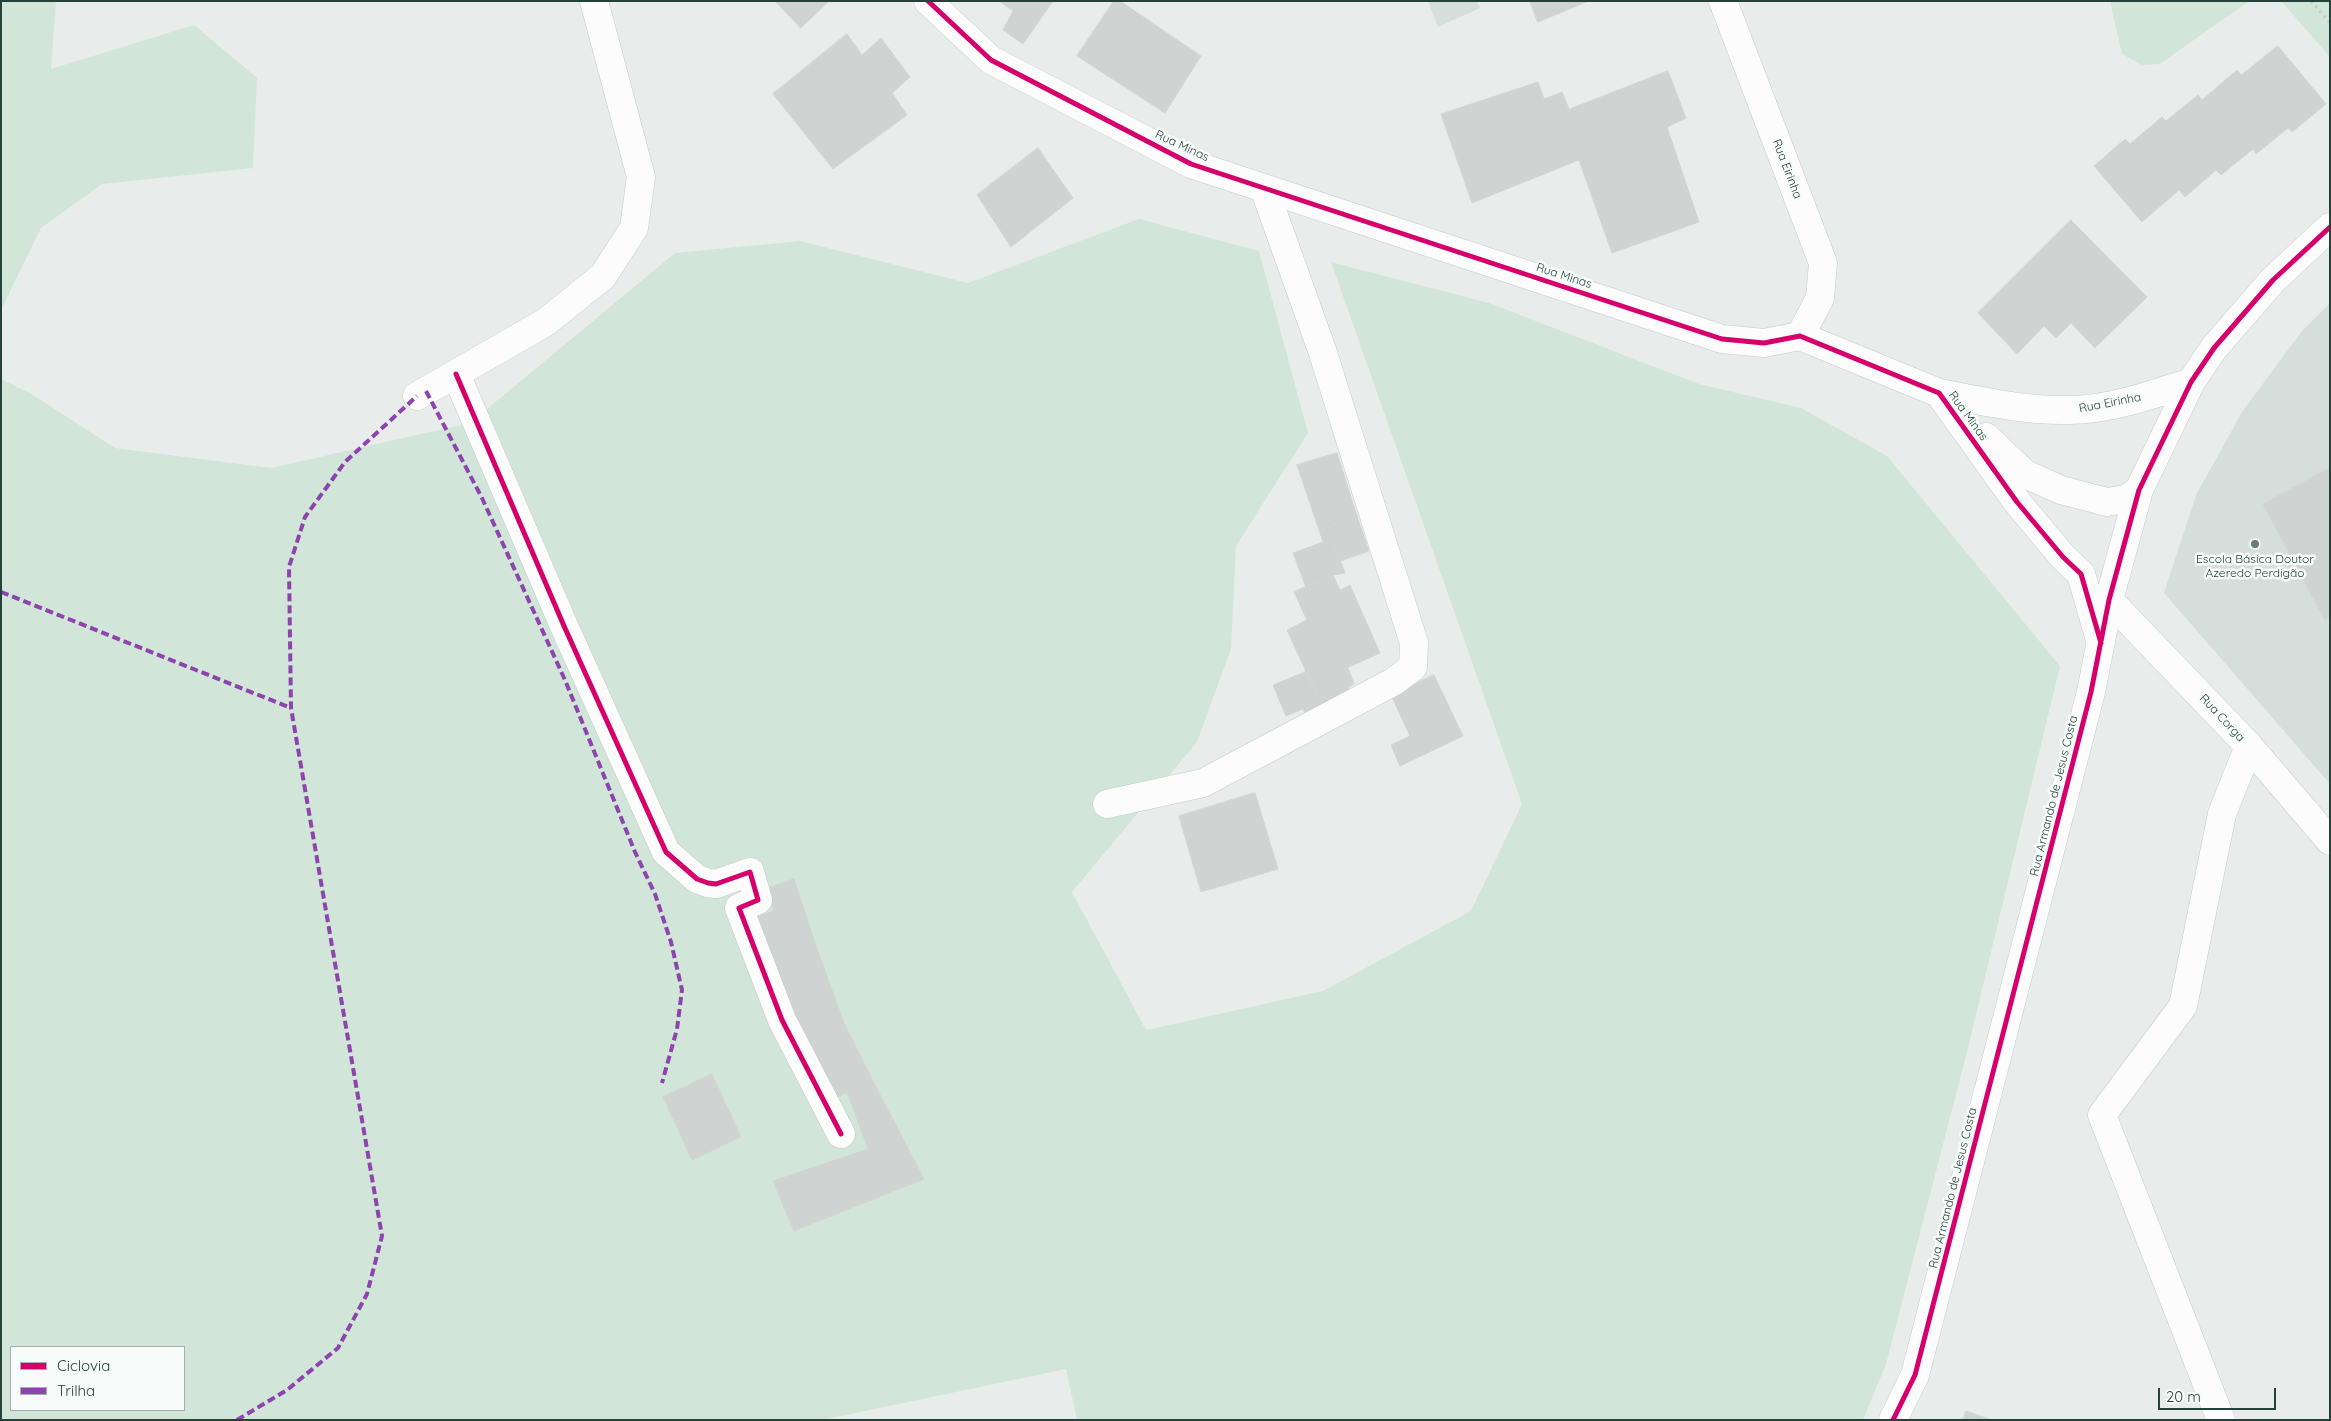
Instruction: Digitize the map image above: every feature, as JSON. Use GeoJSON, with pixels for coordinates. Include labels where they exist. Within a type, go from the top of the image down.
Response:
{"type":"FeatureCollection","features":[{"type":"Feature","properties":{"kind":"street"},"geometry":{"type":"LineString","coordinates":[[417,396],[546,322],[603,276],[634,228],[641,177],[594,1]]}},
{"type":"Feature","properties":{"kind":"street","name":"Rua Minas"},"geometry":{"type":"LineString","coordinates":[[928,1],[991,60],[1191,164],[1722,339],[1764,343],[1800,336],[1939,393],[2018,502],[2063,557],[2081,574],[2101,643]]}},
{"type":"Feature","properties":{"kind":"street","name":"Rua Eirinha"},"geometry":{"type":"LineString","coordinates":[[1723,1],[1823,263],[1820,298],[1800,336]]}},
{"type":"Feature","properties":{"kind":"street"},"geometry":{"type":"LineString","coordinates":[[1106,804],[1203,783],[1393,682],[1413,667],[1414,643],[1322,350],[1264,188]]}},
{"type":"Feature","properties":{"kind":"street","name":"Rua Armando de Jesus Costa"},"geometry":{"type":"LineString","coordinates":[[1893,1420],[1915,1375],[2091,692],[2109,600],[2139,490],[2190,382],[2214,348],[2273,280],[2330,227]]}},
{"type":"Feature","properties":{"kind":"street"},"geometry":{"type":"LineString","coordinates":[[456,374],[556,608],[666,852],[697,879],[708,883],[716,884],[750,872],[758,900],[738,908],[782,1020],[841,1134]]}},
{"type":"Feature","properties":{"kind":"street","name":"Rua Eirinha"},"geometry":{"type":"LineString","coordinates":[[1939,393],[2032,409],[2069,410],[2109,406],[2190,382]]}},
{"type":"Feature","properties":{"kind":"street"},"geometry":{"type":"LineString","coordinates":[[1939,393],[2025,474],[2061,490],[2107,502],[2126,499],[2139,490]]}},
{"type":"Feature","properties":{"kind":"street","name":"Rua Corga"},"geometry":{"type":"LineString","coordinates":[[2109,600],[2249,746],[2330,841]]}},
{"type":"Feature","properties":{"kind":"street"},"geometry":{"type":"LineString","coordinates":[[2221,1420],[2102,1115],[2183,1006],[2222,814],[2249,746]]}},
{"type":"Feature","properties":{"kind":"path"},"geometry":{"type":"LineString","coordinates":[[2310,1],[2330,23]]}},
{"type":"Feature","properties":{"kind":"shaded area"},"geometry":{"type":"Polygon","coordinates":[[[1428,1],[1477,1],[1480,8],[1438,27],[1428,1]]]}},
{"type":"Feature","properties":{"kind":"shaded area","name":"Escola Básica Doutor Azeredo Perdigão"},"geometry":{"type":"Polygon","coordinates":[[[2330,303],[2330,784],[2164,593],[2196,495],[2242,412],[2302,331],[2330,303]]]}},
{"type":"Feature","properties":{"kind":"green space"},"geometry":{"type":"Polygon","coordinates":[[[1,1],[56,1],[51,69],[194,25],[257,78],[253,168],[102,184],[41,228],[1,310],[1,1]]]}},
{"type":"Feature","properties":{"kind":"green space"},"geometry":{"type":"Polygon","coordinates":[[[2110,1],[2249,1],[2160,64],[2142,65],[2122,54],[2110,1]]]}},
{"type":"Feature","properties":{"kind":"green space"},"geometry":{"type":"Polygon","coordinates":[[[2330,1],[2330,57],[2282,2],[2330,1]]]}},
{"type":"Feature","properties":{"kind":"green space"},"geometry":{"type":"Polygon","coordinates":[[[1139,219],[1259,251],[1308,433],[1236,546],[1231,649],[1197,742],[1072,892],[1146,1030],[1323,991],[1471,911],[1522,804],[1331,262],[1489,303],[1699,384],[1801,408],[1887,456],[2060,666],[1966,1056],[1886,1364],[1863,1420],[1077,1420],[1066,1369],[822,1420],[1,1420],[1,379],[33,395],[115,448],[271,468],[470,423],[675,253],[800,241],[968,283],[1139,219]]]}},
{"type":"Feature","properties":{"kind":"building"},"geometry":{"type":"Polygon","coordinates":[[[775,1],[829,1],[801,28],[775,1]]]}},
{"type":"Feature","properties":{"kind":"building"},"geometry":{"type":"Polygon","coordinates":[[[999,1],[1053,1],[1023,44],[1003,30],[1013,11],[999,1]]]}},
{"type":"Feature","properties":{"kind":"building"},"geometry":{"type":"Polygon","coordinates":[[[1114,1],[1120,1],[1201,56],[1165,113],[1077,56],[1114,1]]]}},
{"type":"Feature","properties":{"kind":"building"},"geometry":{"type":"Polygon","coordinates":[[[1530,1],[1589,1],[1538,22],[1530,1]]]}},
{"type":"Feature","properties":{"kind":"building"},"geometry":{"type":"Polygon","coordinates":[[[847,34],[862,55],[881,38],[910,77],[892,93],[907,115],[833,169],[773,94],[847,34]]]}},
{"type":"Feature","properties":{"kind":"building"},"geometry":{"type":"Polygon","coordinates":[[[2278,46],[2326,104],[2292,132],[2288,128],[2256,154],[2253,149],[2221,175],[2216,170],[2185,197],[2179,190],[2142,222],[2094,166],[2125,139],[2130,144],[2162,117],[2166,121],[2198,95],[2202,100],[2237,70],[2241,75],[2278,46]]]}},
{"type":"Feature","properties":{"kind":"building"},"geometry":{"type":"Polygon","coordinates":[[[1668,71],[1686,118],[1667,127],[1699,222],[1612,253],[1579,160],[1472,203],[1441,114],[1538,82],[1544,99],[1562,92],[1569,109],[1668,71]]]}},
{"type":"Feature","properties":{"kind":"building"},"geometry":{"type":"Polygon","coordinates":[[[1038,148],[1073,198],[1011,247],[977,195],[1038,148]]]}},
{"type":"Feature","properties":{"kind":"building"},"geometry":{"type":"Polygon","coordinates":[[[2071,220],[2147,297],[2095,348],[2071,323],[2056,338],[2044,326],[2017,354],[1978,313],[2071,220]]]}},
{"type":"Feature","properties":{"kind":"building"},"geometry":{"type":"Polygon","coordinates":[[[1337,453],[1357,516],[1319,530],[1297,465],[1337,453]]]}},
{"type":"Feature","properties":{"kind":"building"},"geometry":{"type":"Polygon","coordinates":[[[2330,468],[2330,617],[2325,620],[2263,504],[2330,468]]]}},
{"type":"Feature","properties":{"kind":"building"},"geometry":{"type":"Polygon","coordinates":[[[1357,516],[1369,551],[1340,561],[1328,527],[1357,516]]]}},
{"type":"Feature","properties":{"kind":"building"},"geometry":{"type":"Polygon","coordinates":[[[1328,527],[1345,573],[1333,575],[1306,587],[1293,553],[1323,542],[1319,530],[1328,527]]]}},
{"type":"Feature","properties":{"kind":"building"},"geometry":{"type":"Polygon","coordinates":[[[1333,575],[1340,590],[1350,585],[1380,653],[1342,670],[1348,684],[1318,697],[1287,630],[1307,620],[1294,592],[1333,575]]]}},
{"type":"Feature","properties":{"kind":"building"},"geometry":{"type":"Polygon","coordinates":[[[1348,668],[1354,684],[1348,687],[1353,699],[1307,718],[1303,709],[1286,716],[1273,685],[1307,671],[1318,697],[1348,684],[1342,670],[1348,668]]]}},
{"type":"Feature","properties":{"kind":"building"},"geometry":{"type":"Polygon","coordinates":[[[1434,675],[1463,736],[1400,766],[1391,745],[1410,736],[1391,695],[1434,675]]]}},
{"type":"Feature","properties":{"kind":"building"},"geometry":{"type":"Polygon","coordinates":[[[1255,793],[1278,869],[1201,892],[1179,816],[1255,793]]]}},
{"type":"Feature","properties":{"kind":"building"},"geometry":{"type":"Polygon","coordinates":[[[794,879],[814,940],[768,957],[755,917],[774,911],[766,889],[794,879]]]}},
{"type":"Feature","properties":{"kind":"building"},"geometry":{"type":"Polygon","coordinates":[[[814,940],[844,1023],[872,1079],[836,1098],[783,991],[773,955],[814,940]]]}},
{"type":"Feature","properties":{"kind":"building"},"geometry":{"type":"Polygon","coordinates":[[[712,1074],[741,1137],[692,1160],[663,1097],[712,1074]]]}},
{"type":"Feature","properties":{"kind":"building"},"geometry":{"type":"Polygon","coordinates":[[[872,1079],[924,1179],[794,1231],[773,1181],[868,1149],[847,1092],[872,1079]]]}},
{"type":"Feature","properties":{"kind":"building"},"geometry":{"type":"Polygon","coordinates":[[[1966,1411],[1992,1420],[1963,1420],[1966,1411]]]}},
{"type":"Feature","properties":{"kind":"marked path"},"geometry":{"type":"LineString","coordinates":[[426,391],[482,498],[565,680],[635,852],[655,894],[671,942],[682,990],[677,1029],[662,1083]]}},
{"type":"Feature","properties":{"kind":"marked path"},"geometry":{"type":"LineString","coordinates":[[237,1420],[287,1390],[338,1348],[367,1294],[382,1236],[291,708],[289,567],[305,517],[345,462],[417,396]]}},
{"type":"Feature","properties":{"kind":"marked path"},"geometry":{"type":"LineString","coordinates":[[1,592],[291,708]]}},
{"type":"Feature","properties":{"kind":"cycle path"},"geometry":{"type":"LineString","coordinates":[[928,1],[991,60],[1191,164],[1722,339],[1764,343],[1800,336],[1939,393],[2017,502],[2063,557],[2081,574],[2101,643]]}},
{"type":"Feature","properties":{"kind":"cycle path"},"geometry":{"type":"LineString","coordinates":[[1893,1420],[1915,1375],[2091,692],[2109,600],[2139,490],[2191,382],[2214,348],[2273,280],[2330,227]]}},
{"type":"Feature","properties":{"kind":"cycle path"},"geometry":{"type":"LineString","coordinates":[[456,374],[564,626],[666,852],[697,879],[708,883],[716,884],[750,872],[758,900],[739,908],[782,1020],[841,1134]]}},
{"type":"Feature","properties":{"kind":"place","name":"Escola Básica Doutor Azeredo Perdigão"},"geometry":{"type":"Point","coordinates":[2255,544]}}]}
